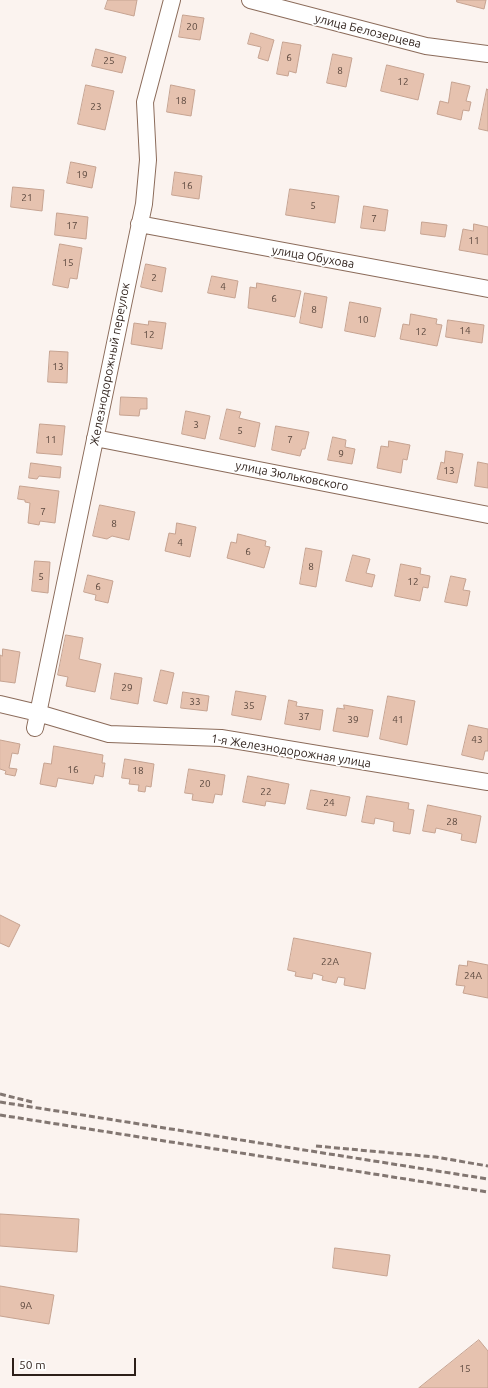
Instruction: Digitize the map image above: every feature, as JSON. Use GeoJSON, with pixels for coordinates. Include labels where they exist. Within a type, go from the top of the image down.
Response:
{"type":"FeatureCollection","features":[{"type":"Feature","properties":{"kind":"street","name":"Железнодорожный переулок"},"geometry":{"type":"LineString","coordinates":[[36,720],[144,204],[148,160],[145,102],[172,0]]}},
{"type":"Feature","properties":{"kind":"street","name":"улица Белозерцева"},"geometry":{"type":"LineString","coordinates":[[250,0],[426,46],[488,54]]}},
{"type":"Feature","properties":{"kind":"street","name":"улица Обухова"},"geometry":{"type":"LineString","coordinates":[[139,224],[488,289]]}},
{"type":"Feature","properties":{"kind":"street","name":"улица Зюльковского"},"geometry":{"type":"LineString","coordinates":[[95,438],[488,515]]}},
{"type":"Feature","properties":{"kind":"street","name":"1-я Железнодорожная улица"},"geometry":{"type":"LineString","coordinates":[[0,704],[36,720],[109,734],[221,738],[488,782]]}},
{"type":"Feature","properties":{"kind":"building"},"geometry":{"type":"Polygon","coordinates":[[[108,0],[137,0],[134,16],[105,9],[108,0]]]}},
{"type":"Feature","properties":{"kind":"building"},"geometry":{"type":"Polygon","coordinates":[[[457,0],[486,0],[484,9],[457,2],[457,0]]]}},
{"type":"Feature","properties":{"kind":"building"},"geometry":{"type":"Polygon","coordinates":[[[183,15],[204,18],[200,40],[179,37],[183,15]]]}},
{"type":"Feature","properties":{"kind":"building"},"geometry":{"type":"Polygon","coordinates":[[[251,33],[274,40],[268,61],[258,58],[261,47],[248,44],[251,33]]]}},
{"type":"Feature","properties":{"kind":"building"},"geometry":{"type":"Polygon","coordinates":[[[283,42],[301,45],[296,73],[289,71],[288,76],[277,74],[283,42]]]}},
{"type":"Feature","properties":{"kind":"building"},"geometry":{"type":"Polygon","coordinates":[[[96,49],[126,57],[122,73],[92,66],[96,49]]]}},
{"type":"Feature","properties":{"kind":"building"},"geometry":{"type":"Polygon","coordinates":[[[333,54],[352,58],[346,87],[327,83],[333,54]]]}},
{"type":"Feature","properties":{"kind":"building"},"geometry":{"type":"Polygon","coordinates":[[[387,65],[424,74],[418,100],[381,91],[387,65]]]}},
{"type":"Feature","properties":{"kind":"building"},"geometry":{"type":"Polygon","coordinates":[[[452,82],[470,86],[466,101],[471,102],[469,111],[463,110],[461,120],[437,114],[440,101],[448,103],[452,82]]]}},
{"type":"Feature","properties":{"kind":"building"},"geometry":{"type":"Polygon","coordinates":[[[86,85],[114,91],[105,130],[78,124],[86,85]]]}},
{"type":"Feature","properties":{"kind":"building"},"geometry":{"type":"Polygon","coordinates":[[[171,85],[195,90],[191,116],[167,112],[171,85]]]}},
{"type":"Feature","properties":{"kind":"building"},"geometry":{"type":"Polygon","coordinates":[[[487,89],[488,90],[488,131],[479,129],[487,89]]]}},
{"type":"Feature","properties":{"kind":"building"},"geometry":{"type":"Polygon","coordinates":[[[71,162],[96,167],[92,188],[67,183],[71,162]]]}},
{"type":"Feature","properties":{"kind":"building"},"geometry":{"type":"Polygon","coordinates":[[[175,172],[202,176],[199,199],[172,195],[175,172]]]}},
{"type":"Feature","properties":{"kind":"building"},"geometry":{"type":"Polygon","coordinates":[[[13,187],[44,190],[42,211],[11,207],[13,187]]]}},
{"type":"Feature","properties":{"kind":"building"},"geometry":{"type":"Polygon","coordinates":[[[290,189],[339,196],[335,223],[286,215],[290,189]]]}},
{"type":"Feature","properties":{"kind":"building"},"geometry":{"type":"Polygon","coordinates":[[[364,206],[388,210],[385,231],[361,228],[364,206]]]}},
{"type":"Feature","properties":{"kind":"building"},"geometry":{"type":"Polygon","coordinates":[[[57,213],[88,217],[86,239],[55,235],[57,213]]]}},
{"type":"Feature","properties":{"kind":"building"},"geometry":{"type":"Polygon","coordinates":[[[422,222],[447,225],[445,237],[421,234],[422,222]]]}},
{"type":"Feature","properties":{"kind":"building"},"geometry":{"type":"Polygon","coordinates":[[[474,224],[488,227],[488,255],[459,250],[463,229],[473,231],[474,224]]]}},
{"type":"Feature","properties":{"kind":"building"},"geometry":{"type":"Polygon","coordinates":[[[60,244],[82,248],[77,279],[70,278],[68,288],[53,285],[60,244]]]}},
{"type":"Feature","properties":{"kind":"building"},"geometry":{"type":"Polygon","coordinates":[[[146,264],[166,268],[162,292],[141,287],[146,264]]]}},
{"type":"Feature","properties":{"kind":"building"},"geometry":{"type":"Polygon","coordinates":[[[212,276],[238,281],[235,298],[208,293],[212,276]]]}},
{"type":"Feature","properties":{"kind":"building"},"geometry":{"type":"Polygon","coordinates":[[[257,283],[301,291],[295,317],[248,308],[250,287],[256,288],[257,283]]]}},
{"type":"Feature","properties":{"kind":"building"},"geometry":{"type":"Polygon","coordinates":[[[305,293],[327,297],[322,328],[300,323],[305,293]]]}},
{"type":"Feature","properties":{"kind":"building"},"geometry":{"type":"Polygon","coordinates":[[[350,302],[381,308],[375,337],[345,331],[350,302]]]}},
{"type":"Feature","properties":{"kind":"building"},"geometry":{"type":"Polygon","coordinates":[[[411,314],[437,319],[436,324],[442,325],[437,346],[400,339],[403,324],[409,325],[411,314]]]}},
{"type":"Feature","properties":{"kind":"building"},"geometry":{"type":"Polygon","coordinates":[[[448,320],[484,325],[482,343],[446,337],[448,320]]]}},
{"type":"Feature","properties":{"kind":"building"},"geometry":{"type":"Polygon","coordinates":[[[149,321],[166,323],[162,349],[131,344],[134,323],[148,325],[149,321]]]}},
{"type":"Feature","properties":{"kind":"building"},"geometry":{"type":"Polygon","coordinates":[[[50,351],[68,352],[67,383],[48,382],[50,351]]]}},
{"type":"Feature","properties":{"kind":"building"},"geometry":{"type":"Polygon","coordinates":[[[121,397],[147,398],[147,409],[140,409],[139,416],[120,415],[121,397]]]}},
{"type":"Feature","properties":{"kind":"building"},"geometry":{"type":"Polygon","coordinates":[[[227,409],[241,412],[239,418],[260,423],[255,447],[220,439],[227,409]]]}},
{"type":"Feature","properties":{"kind":"building"},"geometry":{"type":"Polygon","coordinates":[[[186,411],[210,416],[205,439],[182,434],[186,411]]]}},
{"type":"Feature","properties":{"kind":"building"},"geometry":{"type":"Polygon","coordinates":[[[40,424],[65,426],[62,455],[37,453],[40,424]]]}},
{"type":"Feature","properties":{"kind":"building"},"geometry":{"type":"Polygon","coordinates":[[[276,426],[309,432],[305,449],[302,449],[300,456],[272,450],[276,426]]]}},
{"type":"Feature","properties":{"kind":"building"},"geometry":{"type":"Polygon","coordinates":[[[333,437],[346,440],[345,447],[355,449],[352,464],[328,460],[333,437]]]}},
{"type":"Feature","properties":{"kind":"building"},"geometry":{"type":"Polygon","coordinates":[[[389,441],[410,445],[407,460],[403,459],[401,473],[377,468],[381,446],[388,447],[389,441]]]}},
{"type":"Feature","properties":{"kind":"building"},"geometry":{"type":"Polygon","coordinates":[[[446,451],[463,454],[457,483],[437,479],[441,462],[444,463],[446,451]]]}},
{"type":"Feature","properties":{"kind":"building"},"geometry":{"type":"Polygon","coordinates":[[[478,462],[488,464],[488,488],[475,486],[478,462]]]}},
{"type":"Feature","properties":{"kind":"building"},"geometry":{"type":"Polygon","coordinates":[[[31,463],[61,467],[60,478],[39,476],[37,479],[29,478],[31,463]]]}},
{"type":"Feature","properties":{"kind":"building"},"geometry":{"type":"Polygon","coordinates":[[[20,486],[59,491],[55,523],[40,521],[39,525],[28,523],[30,503],[25,502],[25,500],[18,499],[20,486]]]}},
{"type":"Feature","properties":{"kind":"building"},"geometry":{"type":"Polygon","coordinates":[[[100,505],[135,512],[129,540],[112,536],[107,539],[93,536],[100,505]]]}},
{"type":"Feature","properties":{"kind":"building"},"geometry":{"type":"Polygon","coordinates":[[[177,523],[196,527],[190,557],[165,551],[169,533],[175,534],[177,523]]]}},
{"type":"Feature","properties":{"kind":"building"},"geometry":{"type":"Polygon","coordinates":[[[238,534],[266,541],[265,546],[270,547],[264,568],[227,558],[231,542],[236,543],[238,534]]]}},
{"type":"Feature","properties":{"kind":"building"},"geometry":{"type":"Polygon","coordinates":[[[306,548],[322,551],[316,587],[300,584],[306,548]]]}},
{"type":"Feature","properties":{"kind":"building"},"geometry":{"type":"Polygon","coordinates":[[[353,555],[370,559],[366,573],[375,575],[372,587],[346,581],[353,555]]]}},
{"type":"Feature","properties":{"kind":"building"},"geometry":{"type":"Polygon","coordinates":[[[35,561],[50,562],[48,593],[32,591],[35,561]]]}},
{"type":"Feature","properties":{"kind":"building"},"geometry":{"type":"Polygon","coordinates":[[[401,564],[421,568],[420,574],[430,576],[428,588],[423,587],[420,601],[395,596],[401,564]]]}},
{"type":"Feature","properties":{"kind":"building"},"geometry":{"type":"Polygon","coordinates":[[[88,575],[113,581],[108,603],[95,600],[96,595],[84,592],[88,575]]]}},
{"type":"Feature","properties":{"kind":"building"},"geometry":{"type":"Polygon","coordinates":[[[451,576],[466,579],[463,590],[470,591],[467,606],[445,602],[451,576]]]}},
{"type":"Feature","properties":{"kind":"building"},"geometry":{"type":"Polygon","coordinates":[[[66,635],[83,638],[79,659],[101,664],[95,692],[66,686],[68,677],[58,675],[66,635]]]}},
{"type":"Feature","properties":{"kind":"building"},"geometry":{"type":"Polygon","coordinates":[[[3,649],[20,652],[15,683],[0,681],[0,655],[2,656],[3,649]]]}},
{"type":"Feature","properties":{"kind":"building"},"geometry":{"type":"Polygon","coordinates":[[[161,670],[174,673],[167,704],[154,701],[161,670]]]}},
{"type":"Feature","properties":{"kind":"building"},"geometry":{"type":"Polygon","coordinates":[[[115,673],[142,678],[138,704],[111,699],[115,673]]]}},
{"type":"Feature","properties":{"kind":"building"},"geometry":{"type":"Polygon","coordinates":[[[236,691],[266,696],[261,720],[232,715],[236,691]]]}},
{"type":"Feature","properties":{"kind":"building"},"geometry":{"type":"Polygon","coordinates":[[[183,692],[209,696],[207,711],[181,708],[183,692]]]}},
{"type":"Feature","properties":{"kind":"building"},"geometry":{"type":"Polygon","coordinates":[[[388,696],[415,701],[407,745],[380,739],[388,696]]]}},
{"type":"Feature","properties":{"kind":"building"},"geometry":{"type":"Polygon","coordinates":[[[289,700],[297,702],[296,706],[323,710],[320,730],[285,724],[289,700]]]}},
{"type":"Feature","properties":{"kind":"building"},"geometry":{"type":"Polygon","coordinates":[[[344,705],[373,710],[368,737],[333,731],[337,708],[344,709],[344,705]]]}},
{"type":"Feature","properties":{"kind":"building"},"geometry":{"type":"Polygon","coordinates":[[[469,725],[488,729],[488,751],[485,751],[483,760],[462,755],[469,725]]]}},
{"type":"Feature","properties":{"kind":"building"},"geometry":{"type":"Polygon","coordinates":[[[0,740],[20,744],[18,754],[12,753],[9,768],[17,769],[15,776],[5,774],[6,771],[0,769],[0,740]]]}},
{"type":"Feature","properties":{"kind":"building"},"geometry":{"type":"Polygon","coordinates":[[[54,746],[103,755],[102,763],[105,763],[103,777],[95,775],[93,784],[58,778],[56,787],[40,784],[44,763],[51,764],[54,746]]]}},
{"type":"Feature","properties":{"kind":"building"},"geometry":{"type":"Polygon","coordinates":[[[125,759],[154,764],[151,787],[146,786],[145,792],[138,791],[139,785],[129,784],[130,779],[122,778],[125,759]]]}},
{"type":"Feature","properties":{"kind":"building"},"geometry":{"type":"Polygon","coordinates":[[[189,769],[225,775],[222,795],[215,794],[213,803],[192,800],[193,794],[185,793],[189,769]]]}},
{"type":"Feature","properties":{"kind":"building"},"geometry":{"type":"Polygon","coordinates":[[[248,776],[289,784],[285,804],[266,801],[265,806],[243,802],[248,776]]]}},
{"type":"Feature","properties":{"kind":"building"},"geometry":{"type":"Polygon","coordinates":[[[311,790],[350,797],[346,816],[307,809],[311,790]]]}},
{"type":"Feature","properties":{"kind":"building"},"geometry":{"type":"Polygon","coordinates":[[[367,796],[409,803],[408,809],[414,810],[410,834],[393,831],[394,822],[375,818],[374,824],[362,822],[367,796]]]}},
{"type":"Feature","properties":{"kind":"building"},"geometry":{"type":"Polygon","coordinates":[[[428,805],[481,816],[476,843],[461,840],[462,834],[436,828],[435,833],[423,831],[428,805]]]}},
{"type":"Feature","properties":{"kind":"building"},"geometry":{"type":"Polygon","coordinates":[[[0,915],[20,925],[9,947],[0,943],[0,915]]]}},
{"type":"Feature","properties":{"kind":"building"},"geometry":{"type":"Polygon","coordinates":[[[294,938],[371,953],[365,989],[344,985],[345,978],[338,977],[336,983],[322,980],[323,976],[313,973],[312,979],[295,976],[296,972],[288,970],[294,938]]]}},
{"type":"Feature","properties":{"kind":"building"},"geometry":{"type":"Polygon","coordinates":[[[468,961],[488,965],[488,998],[463,993],[465,986],[456,985],[459,965],[467,966],[468,961]]]}},
{"type":"Feature","properties":{"kind":"building"},"geometry":{"type":"Polygon","coordinates":[[[0,1214],[79,1219],[77,1252],[0,1246],[0,1214]]]}},
{"type":"Feature","properties":{"kind":"building"},"geometry":{"type":"Polygon","coordinates":[[[335,1248],[390,1255],[387,1276],[333,1268],[335,1248]]]}},
{"type":"Feature","properties":{"kind":"building"},"geometry":{"type":"Polygon","coordinates":[[[0,1286],[54,1295],[49,1324],[0,1316],[0,1286]]]}},
{"type":"Feature","properties":{"kind":"building"},"geometry":{"type":"Polygon","coordinates":[[[479,1340],[488,1351],[488,1388],[419,1388],[479,1340]]]}},
{"type":"Feature","properties":{"kind":"railway"},"geometry":{"type":"LineString","coordinates":[[0,1094],[32,1102]]}},
{"type":"Feature","properties":{"kind":"railway"},"geometry":{"type":"LineString","coordinates":[[0,1102],[488,1179]]}},
{"type":"Feature","properties":{"kind":"railway"},"geometry":{"type":"LineString","coordinates":[[0,1115],[488,1192]]}},
{"type":"Feature","properties":{"kind":"railway"},"geometry":{"type":"LineString","coordinates":[[316,1146],[435,1157],[488,1166]]}}]}
